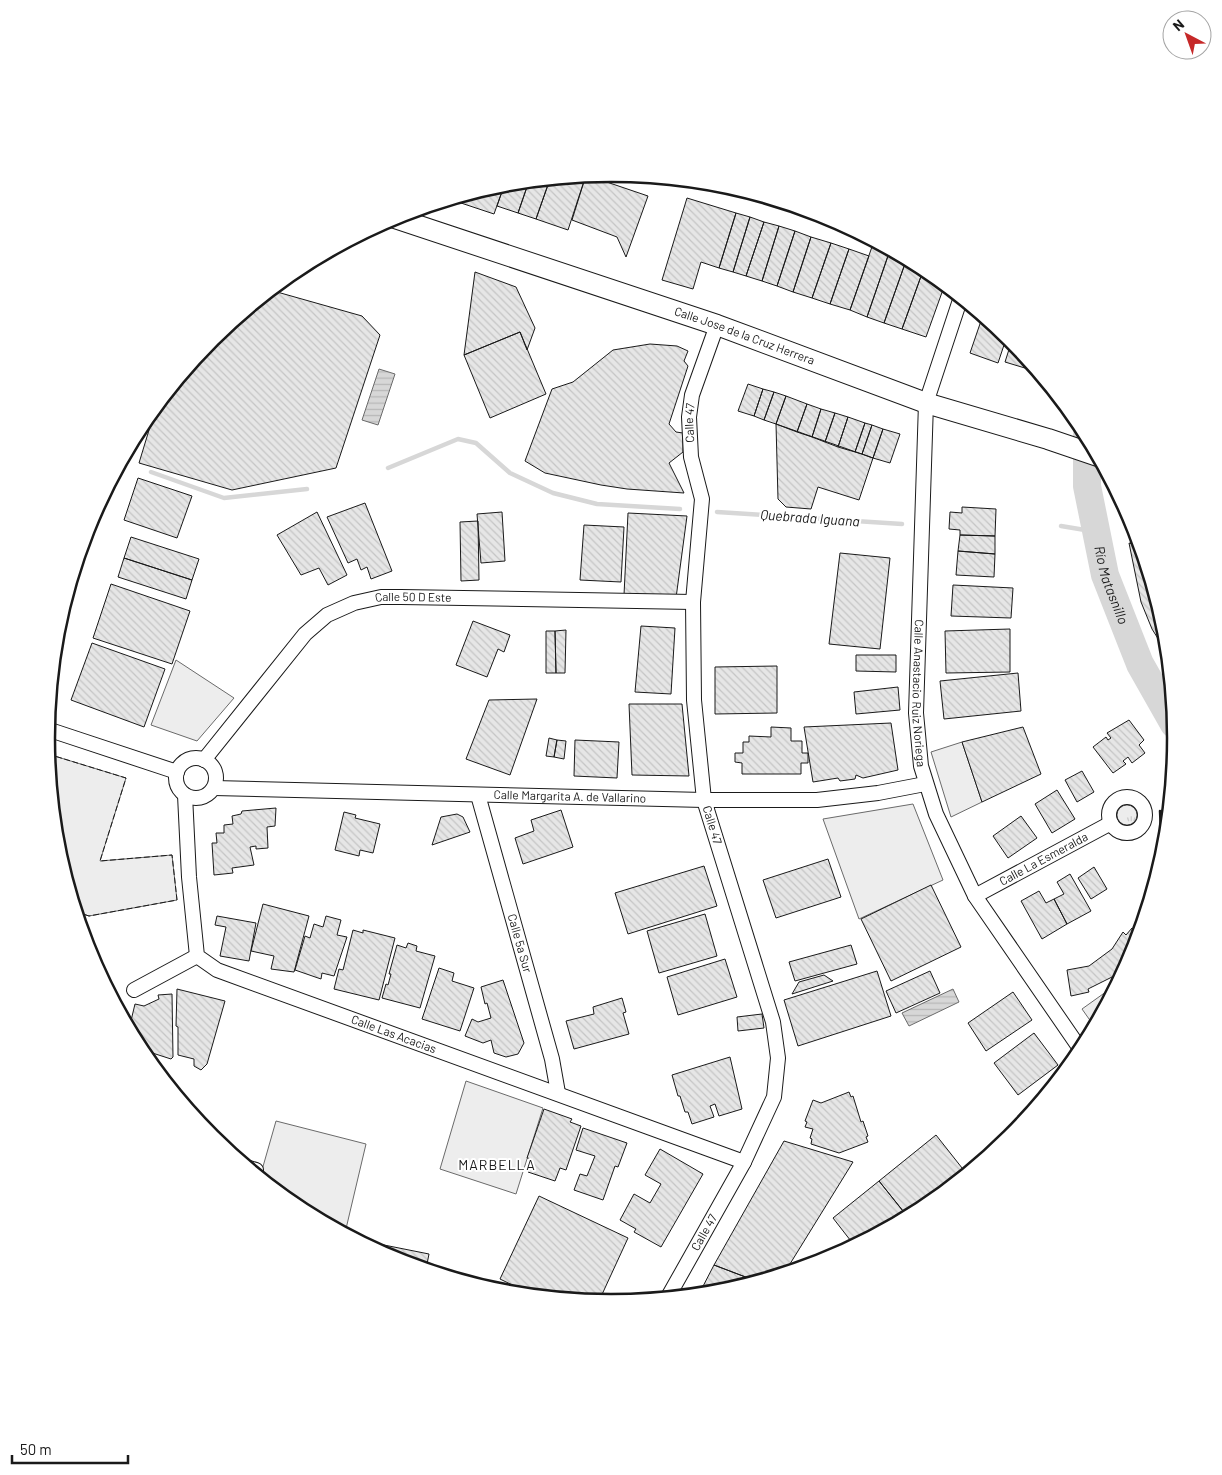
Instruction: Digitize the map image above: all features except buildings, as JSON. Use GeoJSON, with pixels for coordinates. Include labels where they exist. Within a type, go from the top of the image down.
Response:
{"type":"FeatureCollection","features":[{"type":"Feature","properties":{"kind":"street","name":"Calle Jose de la Cruz Herrera"},"geometry":{"type":"LineString","coordinates":[[405,221],[717,325],[926,403],[1056,441],[1088,452]]}},
{"type":"Feature","properties":{"kind":"street","name":"Calle Anastacio Ruiz Noriega"},"geometry":{"type":"LineString","coordinates":[[959,304],[926,403],[916,713],[921,766],[925,784],[936,814],[975,896],[1076,1042]]}},
{"type":"Feature","properties":{"kind":"street","name":"Calle 47"},"geometry":{"type":"LineString","coordinates":[[672,1290],[744,1162],[774,1097],[778,1058],[773,1022],[704,800],[694,700],[693,602],[702,499],[691,457],[689,417],[692,395],[717,325]]}},
{"type":"Feature","properties":{"kind":"street","name":"Calle 50 D Este"},"geometry":{"type":"LineString","coordinates":[[204,760],[305,634],[327,615],[354,603],[381,597],[401,596],[693,602]]}},
{"type":"Feature","properties":{"kind":"street"},"geometry":{"type":"LineString","coordinates":[[55,732],[177,772]]}},
{"type":"Feature","properties":{"kind":"street"},"geometry":{"type":"LineString","coordinates":[[191,759],[204,760],[214,769],[216,775],[214,788],[204,797],[198,799],[185,795],[177,785],[177,772],[185,762],[191,759]]}},
{"type":"Feature","properties":{"kind":"street","name":"Calle Margarita A. de Vallarino"},"geometry":{"type":"LineString","coordinates":[[214,788],[704,800],[817,800],[878,793],[925,784]]}},
{"type":"Feature","properties":{"kind":"street"},"geometry":{"type":"LineString","coordinates":[[134,990],[197,956],[189,877],[185,795]]}},
{"type":"Feature","properties":{"kind":"street","name":"Calle 5a Sur"},"geometry":{"type":"LineString","coordinates":[[478,795],[552,1059],[558,1093]]}},
{"type":"Feature","properties":{"kind":"street","name":"Calle La Esmeralda"},"geometry":{"type":"LineString","coordinates":[[975,896],[1111,823]]}},
{"type":"Feature","properties":{"kind":"street","name":"Calle Las Acacias"},"geometry":{"type":"LineString","coordinates":[[197,956],[217,970],[744,1162]]}},
{"type":"Feature","properties":{"kind":"green space"},"geometry":{"type":"Polygon","coordinates":[[[1127,805],[1134,808],[1137,815],[1134,822],[1127,825],[1120,822],[1117,815],[1120,808],[1127,805]]]}},
{"type":"Feature","properties":{"kind":"shaded area"},"geometry":{"type":"Polygon","coordinates":[[[379,369],[395,374],[378,425],[362,420],[379,369]]]}},
{"type":"Feature","properties":{"kind":"shaded area"},"geometry":{"type":"Polygon","coordinates":[[[176,660],[234,698],[197,741],[151,725],[176,660]]]}},
{"type":"Feature","properties":{"kind":"shaded area"},"geometry":{"type":"Polygon","coordinates":[[[962,742],[982,802],[951,817],[931,752],[962,742]]]}},
{"type":"Feature","properties":{"kind":"shaded area"},"geometry":{"type":"Polygon","coordinates":[[[56,756],[126,778],[100,861],[172,855],[177,900],[89,916],[85,915],[66,846],[60,810],[56,756]]]}},
{"type":"Feature","properties":{"kind":"shaded area"},"geometry":{"type":"Polygon","coordinates":[[[913,804],[943,880],[859,919],[823,819],[913,804]]]}},
{"type":"Feature","properties":{"kind":"shaded area"},"geometry":{"type":"Polygon","coordinates":[[[953,989],[959,1002],[909,1026],[902,1013],[953,989]]]}},
{"type":"Feature","properties":{"kind":"shaded area"},"geometry":{"type":"Polygon","coordinates":[[[1105,992],[1090,1020],[1082,1009],[1105,992]]]}},
{"type":"Feature","properties":{"kind":"shaded area"},"geometry":{"type":"Polygon","coordinates":[[[466,1081],[543,1108],[516,1194],[440,1169],[466,1081]]]}},
{"type":"Feature","properties":{"kind":"shaded area"},"geometry":{"type":"Polygon","coordinates":[[[276,1121],[366,1144],[347,1226],[302,1200],[262,1170],[276,1121]]]}},
{"type":"Feature","properties":{"kind":"waterway","name":"Quebrada Iguana"},"geometry":{"type":"LineString","coordinates":[[388,468],[458,439],[476,443],[510,473],[553,493],[597,504],[680,509]]}},
{"type":"Feature","properties":{"kind":"waterway","name":"Río Matasnillo"},"geometry":{"type":"LineString","coordinates":[[1087,451],[1087,486],[1105,575],[1140,664],[1166,710]]}},
{"type":"Feature","properties":{"kind":"waterway","name":"Quebrada Iguana"},"geometry":{"type":"LineString","coordinates":[[151,472],[224,498],[307,489]]}},
{"type":"Feature","properties":{"kind":"waterway","name":"Quebrada Iguana"},"geometry":{"type":"LineString","coordinates":[[717,512],[902,524]]}},
{"type":"Feature","properties":{"kind":"waterway","name":"Quebrada Iguana"},"geometry":{"type":"LineString","coordinates":[[1061,526],[1097,532]]}},
{"type":"Feature","properties":{"kind":"fence"},"geometry":{"type":"LineString","coordinates":[[56,756],[126,778],[100,861],[172,855],[177,900],[89,916],[85,915]]}},
{"type":"Feature","properties":{"kind":"wall"},"geometry":{"type":"LineString","coordinates":[[1160,811],[1160,820]]}},
{"type":"Feature","properties":{"kind":"district","name":"MARBELLA"},"geometry":{"type":"Point","coordinates":[497,1165]}}]}
